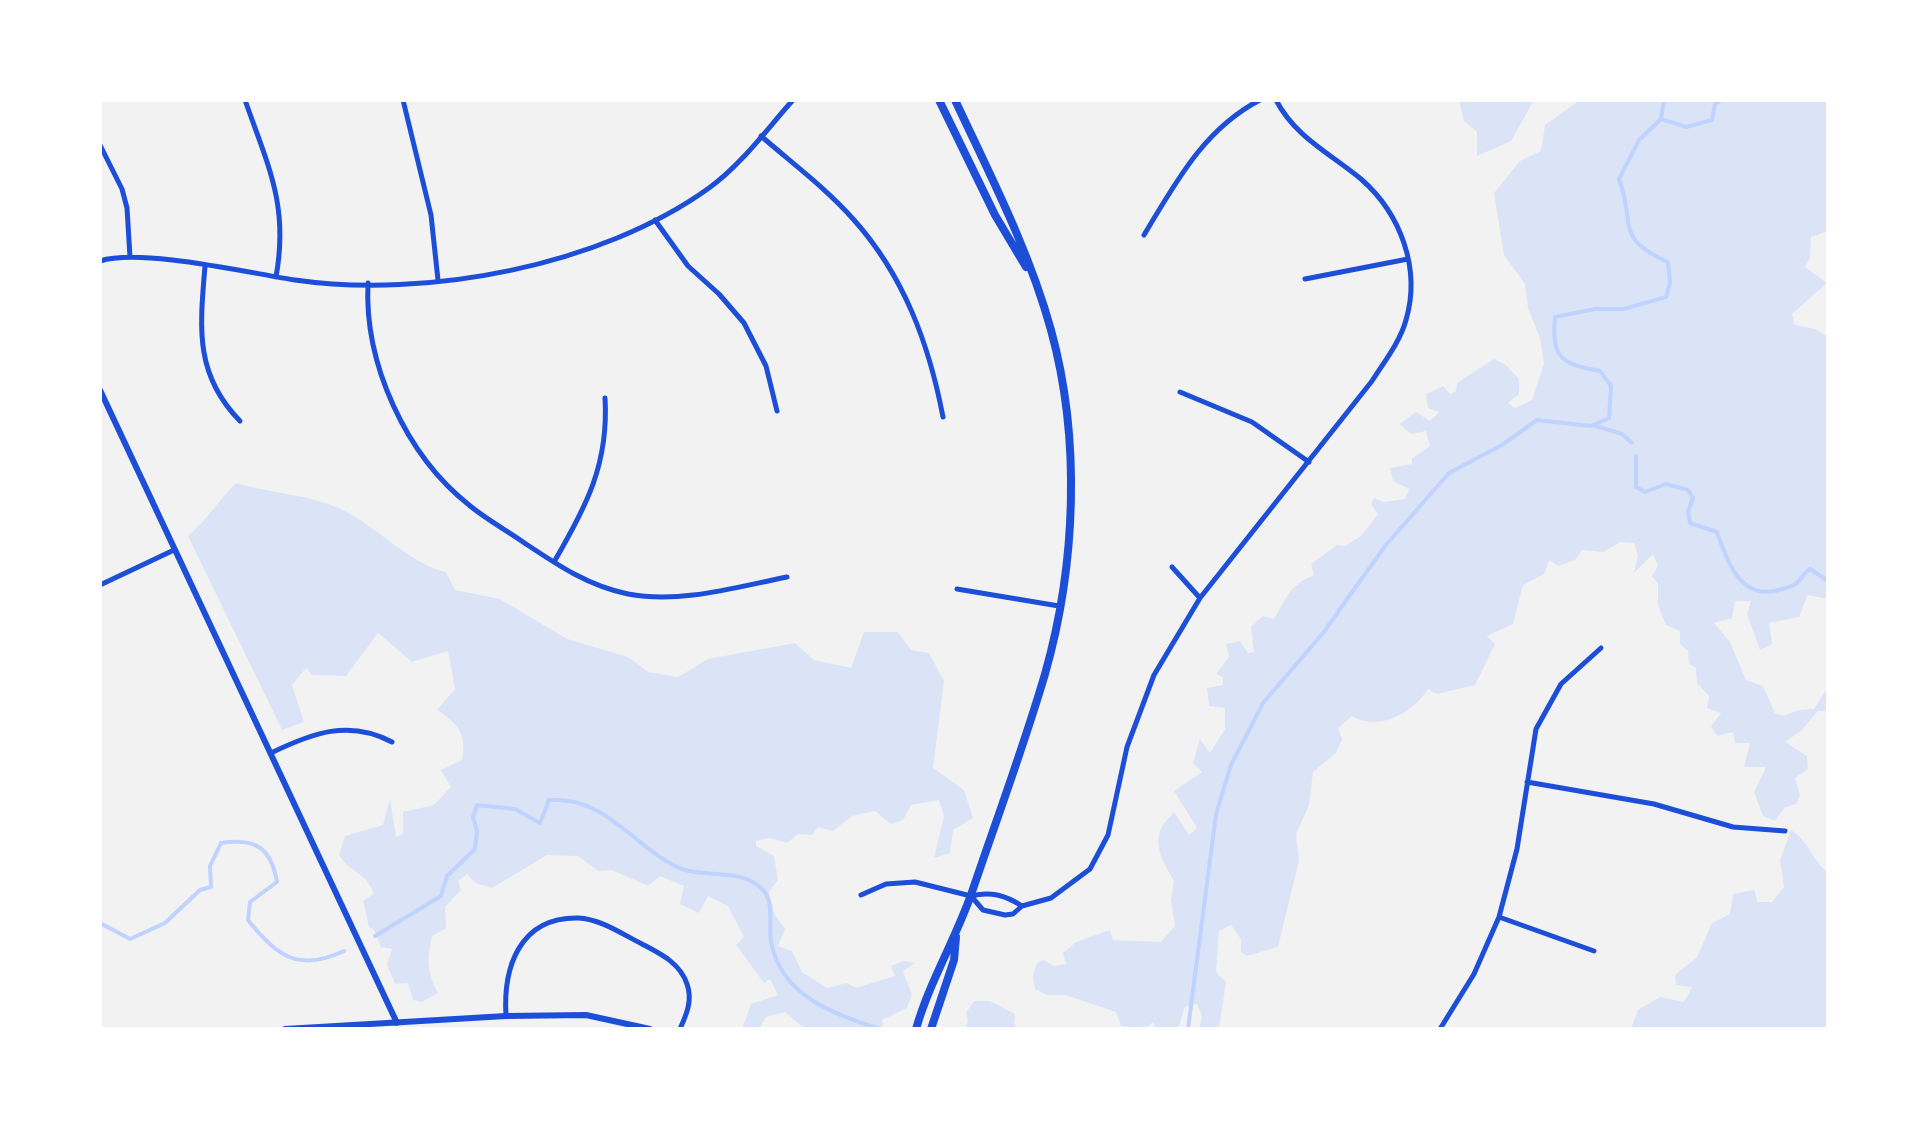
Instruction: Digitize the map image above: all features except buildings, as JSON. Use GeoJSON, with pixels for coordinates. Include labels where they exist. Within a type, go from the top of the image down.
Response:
{"type":"FeatureCollection","features":[{"type":"Feature","properties":{"kind":"main road"},"geometry":{"type":"LineString","coordinates":[[939,100],[1012,246],[1031,274]]}},
{"type":"Feature","properties":{"kind":"main road"},"geometry":{"type":"LineString","coordinates":[[916,1029],[942,958],[971,896],[1046,672],[1066,563],[1069,501],[1066,402],[1051,329],[1021,242],[954,100]]}},
{"type":"Feature","properties":{"kind":"main road"},"geometry":{"type":"LineString","coordinates":[[932,1029],[954,960],[957,931]]}},
{"type":"Feature","properties":{"kind":"street"},"geometry":{"type":"LineString","coordinates":[[245,100],[275,181],[280,207],[276,277]]}},
{"type":"Feature","properties":{"kind":"street"},"geometry":{"type":"LineString","coordinates":[[403,100],[431,215],[438,280]]}},
{"type":"Feature","properties":{"kind":"street"},"geometry":{"type":"LineString","coordinates":[[100,261],[130,257],[276,277],[368,283],[480,276],[537,263],[593,246],[655,220],[713,186],[792,100]]}},
{"type":"Feature","properties":{"kind":"street"},"geometry":{"type":"LineString","coordinates":[[1144,235],[1205,140],[1218,126],[1260,100]]}},
{"type":"Feature","properties":{"kind":"street"},"geometry":{"type":"LineString","coordinates":[[971,896],[983,910],[1013,914],[1022,906],[1050,898],[1090,869],[1108,835],[1128,746],[1154,674],[1200,598],[1372,382],[1406,322],[1411,291],[1408,259],[1392,215],[1361,179],[1304,136],[1276,100]]}},
{"type":"Feature","properties":{"kind":"street"},"geometry":{"type":"LineString","coordinates":[[761,136],[852,218],[892,271],[918,323],[934,371],[943,417]]}},
{"type":"Feature","properties":{"kind":"street"},"geometry":{"type":"LineString","coordinates":[[100,145],[128,208],[130,257]]}},
{"type":"Feature","properties":{"kind":"street"},"geometry":{"type":"LineString","coordinates":[[655,220],[688,266],[744,323],[766,366],[778,410]]}},
{"type":"Feature","properties":{"kind":"street"},"geometry":{"type":"LineString","coordinates":[[1305,279],[1408,259]]}},
{"type":"Feature","properties":{"kind":"street"},"geometry":{"type":"LineString","coordinates":[[206,266],[201,346],[215,386],[240,422]]}},
{"type":"Feature","properties":{"kind":"street"},"geometry":{"type":"LineString","coordinates":[[368,283],[369,318],[378,361],[394,407],[410,437],[438,474],[469,505],[595,585],[653,597],[787,578]]}},
{"type":"Feature","properties":{"kind":"street"},"geometry":{"type":"LineString","coordinates":[[100,390],[398,1026]]}},
{"type":"Feature","properties":{"kind":"street"},"geometry":{"type":"LineString","coordinates":[[1180,392],[1252,422],[1309,462]]}},
{"type":"Feature","properties":{"kind":"street"},"geometry":{"type":"LineString","coordinates":[[554,562],[582,514],[598,474],[605,398]]}},
{"type":"Feature","properties":{"kind":"street"},"geometry":{"type":"LineString","coordinates":[[100,420],[111,414]]}},
{"type":"Feature","properties":{"kind":"street"},"geometry":{"type":"LineString","coordinates":[[100,585],[175,550]]}},
{"type":"Feature","properties":{"kind":"street"},"geometry":{"type":"LineString","coordinates":[[1172,567],[1200,598]]}},
{"type":"Feature","properties":{"kind":"street"},"geometry":{"type":"LineString","coordinates":[[957,588],[1059,606]]}},
{"type":"Feature","properties":{"kind":"street"},"geometry":{"type":"LineString","coordinates":[[1440,1029],[1474,974],[1499,918],[1517,849],[1536,729],[1561,684],[1601,648]]}},
{"type":"Feature","properties":{"kind":"street"},"geometry":{"type":"LineString","coordinates":[[271,753],[329,729],[375,733],[392,742]]}},
{"type":"Feature","properties":{"kind":"street"},"geometry":{"type":"LineString","coordinates":[[1528,782],[1654,804],[1733,827],[1784,832]]}},
{"type":"Feature","properties":{"kind":"street"},"geometry":{"type":"LineString","coordinates":[[861,894],[900,881],[971,896],[985,892],[1010,898],[1022,906]]}},
{"type":"Feature","properties":{"kind":"street"},"geometry":{"type":"LineString","coordinates":[[506,1016],[505,982],[516,950],[545,926],[580,918],[607,926],[665,956],[676,966],[689,989],[688,1010],[680,1029]]}},
{"type":"Feature","properties":{"kind":"street"},"geometry":{"type":"LineString","coordinates":[[1499,918],[1594,950]]}},
{"type":"Feature","properties":{"kind":"street"},"geometry":{"type":"LineString","coordinates":[[285,1029],[586,1015],[650,1029]]}},
{"type":"Feature","properties":{"kind":"shaded area"},"geometry":{"type":"Polygon","coordinates":[[[1459,100],[1534,100],[1511,141],[1477,156],[1477,132],[1464,121],[1459,100]]]}},
{"type":"Feature","properties":{"kind":"shaded area"},"geometry":{"type":"Polygon","coordinates":[[[1580,100],[1828,100],[1828,231],[1811,237],[1810,258],[1805,267],[1827,283],[1792,314],[1795,325],[1815,329],[1828,337],[1828,599],[1808,595],[1799,617],[1769,623],[1772,644],[1760,650],[1747,614],[1751,601],[1735,601],[1732,618],[1714,623],[1730,642],[1746,680],[1763,686],[1775,713],[1783,716],[1814,709],[1828,687],[1828,711],[1818,711],[1785,742],[1807,756],[1808,769],[1795,778],[1800,795],[1796,804],[1784,808],[1775,821],[1763,816],[1754,792],[1766,767],[1744,767],[1750,743],[1735,743],[1733,732],[1717,736],[1711,726],[1721,713],[1707,708],[1709,696],[1697,683],[1696,668],[1689,664],[1688,651],[1680,644],[1680,631],[1666,625],[1658,605],[1658,584],[1652,576],[1658,566],[1653,554],[1634,573],[1638,555],[1634,543],[1621,542],[1603,552],[1582,550],[1575,560],[1558,566],[1549,560],[1544,574],[1523,585],[1513,624],[1487,636],[1495,644],[1475,685],[1437,694],[1428,689],[1413,706],[1394,718],[1373,722],[1352,716],[1338,728],[1342,739],[1336,753],[1313,772],[1309,805],[1296,834],[1299,861],[1278,947],[1247,956],[1241,952],[1241,939],[1231,925],[1219,931],[1216,972],[1226,982],[1219,1029],[1199,1029],[1202,1016],[1197,1004],[1185,1007],[1178,1029],[1156,1029],[1153,1022],[1145,1029],[1121,1026],[1116,1012],[1035,989],[1037,963],[1044,960],[1054,966],[1066,964],[1063,953],[1076,942],[1110,930],[1113,940],[1161,942],[1175,926],[1171,900],[1174,881],[1158,840],[1164,823],[1174,812],[1189,835],[1197,828],[1174,791],[1202,772],[1193,763],[1200,739],[1210,753],[1225,729],[1225,708],[1209,706],[1207,688],[1223,685],[1223,677],[1216,674],[1229,657],[1226,644],[1240,641],[1248,653],[1254,652],[1251,627],[1263,616],[1274,619],[1293,588],[1314,575],[1311,564],[1337,545],[1345,546],[1361,536],[1378,514],[1371,504],[1374,498],[1384,502],[1405,499],[1409,489],[1393,481],[1390,468],[1412,464],[1412,458],[1430,446],[1426,431],[1411,434],[1399,424],[1416,412],[1430,421],[1439,412],[1428,408],[1426,394],[1443,386],[1450,394],[1456,391],[1457,383],[1494,359],[1519,379],[1519,394],[1508,403],[1515,408],[1532,400],[1544,364],[1540,338],[1528,308],[1525,284],[1504,255],[1494,193],[1520,161],[1541,151],[1545,125],[1580,100]]]}},
{"type":"Feature","properties":{"kind":"shaded area"},"geometry":{"type":"Polygon","coordinates":[[[236,483],[341,509],[419,561],[446,572],[455,590],[500,599],[567,639],[628,657],[648,672],[678,677],[708,659],[795,643],[814,660],[851,668],[864,632],[898,632],[911,650],[929,653],[944,681],[933,768],[964,790],[973,818],[953,830],[950,853],[934,858],[944,816],[939,800],[911,805],[903,820],[891,824],[875,811],[852,816],[833,831],[818,827],[812,835],[798,834],[787,843],[769,838],[756,841],[756,846],[774,856],[778,880],[769,892],[775,915],[785,929],[778,946],[792,951],[802,972],[827,988],[847,983],[856,988],[895,976],[891,966],[904,961],[915,963],[903,971],[912,995],[907,1008],[882,1020],[884,1029],[805,1029],[785,1012],[766,1017],[759,1029],[742,1029],[751,1004],[778,995],[770,979],[764,983],[736,945],[744,937],[728,906],[708,896],[699,913],[680,904],[684,886],[660,876],[648,886],[612,870],[598,871],[578,856],[547,855],[492,888],[476,883],[467,874],[458,881],[461,890],[445,907],[446,928],[432,936],[430,944],[430,972],[438,993],[422,1002],[413,1000],[408,983],[395,984],[387,964],[392,949],[381,947],[369,927],[363,901],[374,893],[339,855],[345,836],[383,825],[390,799],[396,837],[403,834],[403,812],[434,805],[451,787],[441,770],[462,760],[463,743],[455,725],[437,710],[455,689],[448,651],[412,662],[378,633],[346,676],[312,675],[306,668],[292,685],[304,722],[282,730],[188,536],[236,483]]]}},
{"type":"Feature","properties":{"kind":"shaded area"},"geometry":{"type":"Polygon","coordinates":[[[1791,830],[1826,871],[1828,1029],[1631,1029],[1638,1010],[1660,997],[1684,1002],[1692,987],[1676,985],[1675,975],[1697,957],[1712,923],[1730,914],[1733,894],[1754,890],[1758,902],[1772,902],[1784,887],[1780,860],[1791,830]]]}},
{"type":"Feature","properties":{"kind":"shaded area"},"geometry":{"type":"Polygon","coordinates":[[[974,1001],[990,1001],[1015,1014],[1014,1024],[1020,1029],[965,1029],[966,1013],[974,1001]]]}},
{"type":"Feature","properties":{"kind":"waterway"},"geometry":{"type":"LineString","coordinates":[[1661,119],[1664,100]]}},
{"type":"Feature","properties":{"kind":"waterway"},"geometry":{"type":"LineString","coordinates":[[1188,1029],[1216,814],[1231,765],[1263,703],[1323,633],[1385,546],[1449,473],[1502,445],[1537,420],[1591,426],[1609,418],[1611,386],[1600,371],[1576,366],[1557,351],[1555,317],[1595,309],[1624,309],[1666,297],[1670,283],[1668,262],[1633,237],[1619,179],[1639,140],[1661,119],[1686,127],[1712,120],[1715,104],[1721,100]]}},
{"type":"Feature","properties":{"kind":"waterway"},"geometry":{"type":"LineString","coordinates":[[1593,425],[1622,434],[1632,443]]}},
{"type":"Feature","properties":{"kind":"waterway"},"geometry":{"type":"LineString","coordinates":[[1636,456],[1636,487],[1645,492],[1666,484],[1688,490],[1693,498],[1688,511],[1690,523],[1717,532],[1737,576],[1754,590],[1766,592],[1794,585],[1810,569],[1828,581]]}},
{"type":"Feature","properties":{"kind":"waterway"},"geometry":{"type":"LineString","coordinates":[[375,936],[441,896],[447,876],[475,849],[477,831],[473,817],[477,805],[515,809],[540,823],[549,800],[569,801],[602,814],[675,866],[754,883],[769,901],[771,942],[777,961],[798,990],[828,1010],[880,1029]]}},
{"type":"Feature","properties":{"kind":"waterway"},"geometry":{"type":"LineString","coordinates":[[100,923],[130,939],[165,923],[200,890],[211,887],[210,866],[221,843],[243,842],[266,853],[277,882],[250,902],[248,920],[259,933],[279,952],[301,960],[344,951]]}}]}
